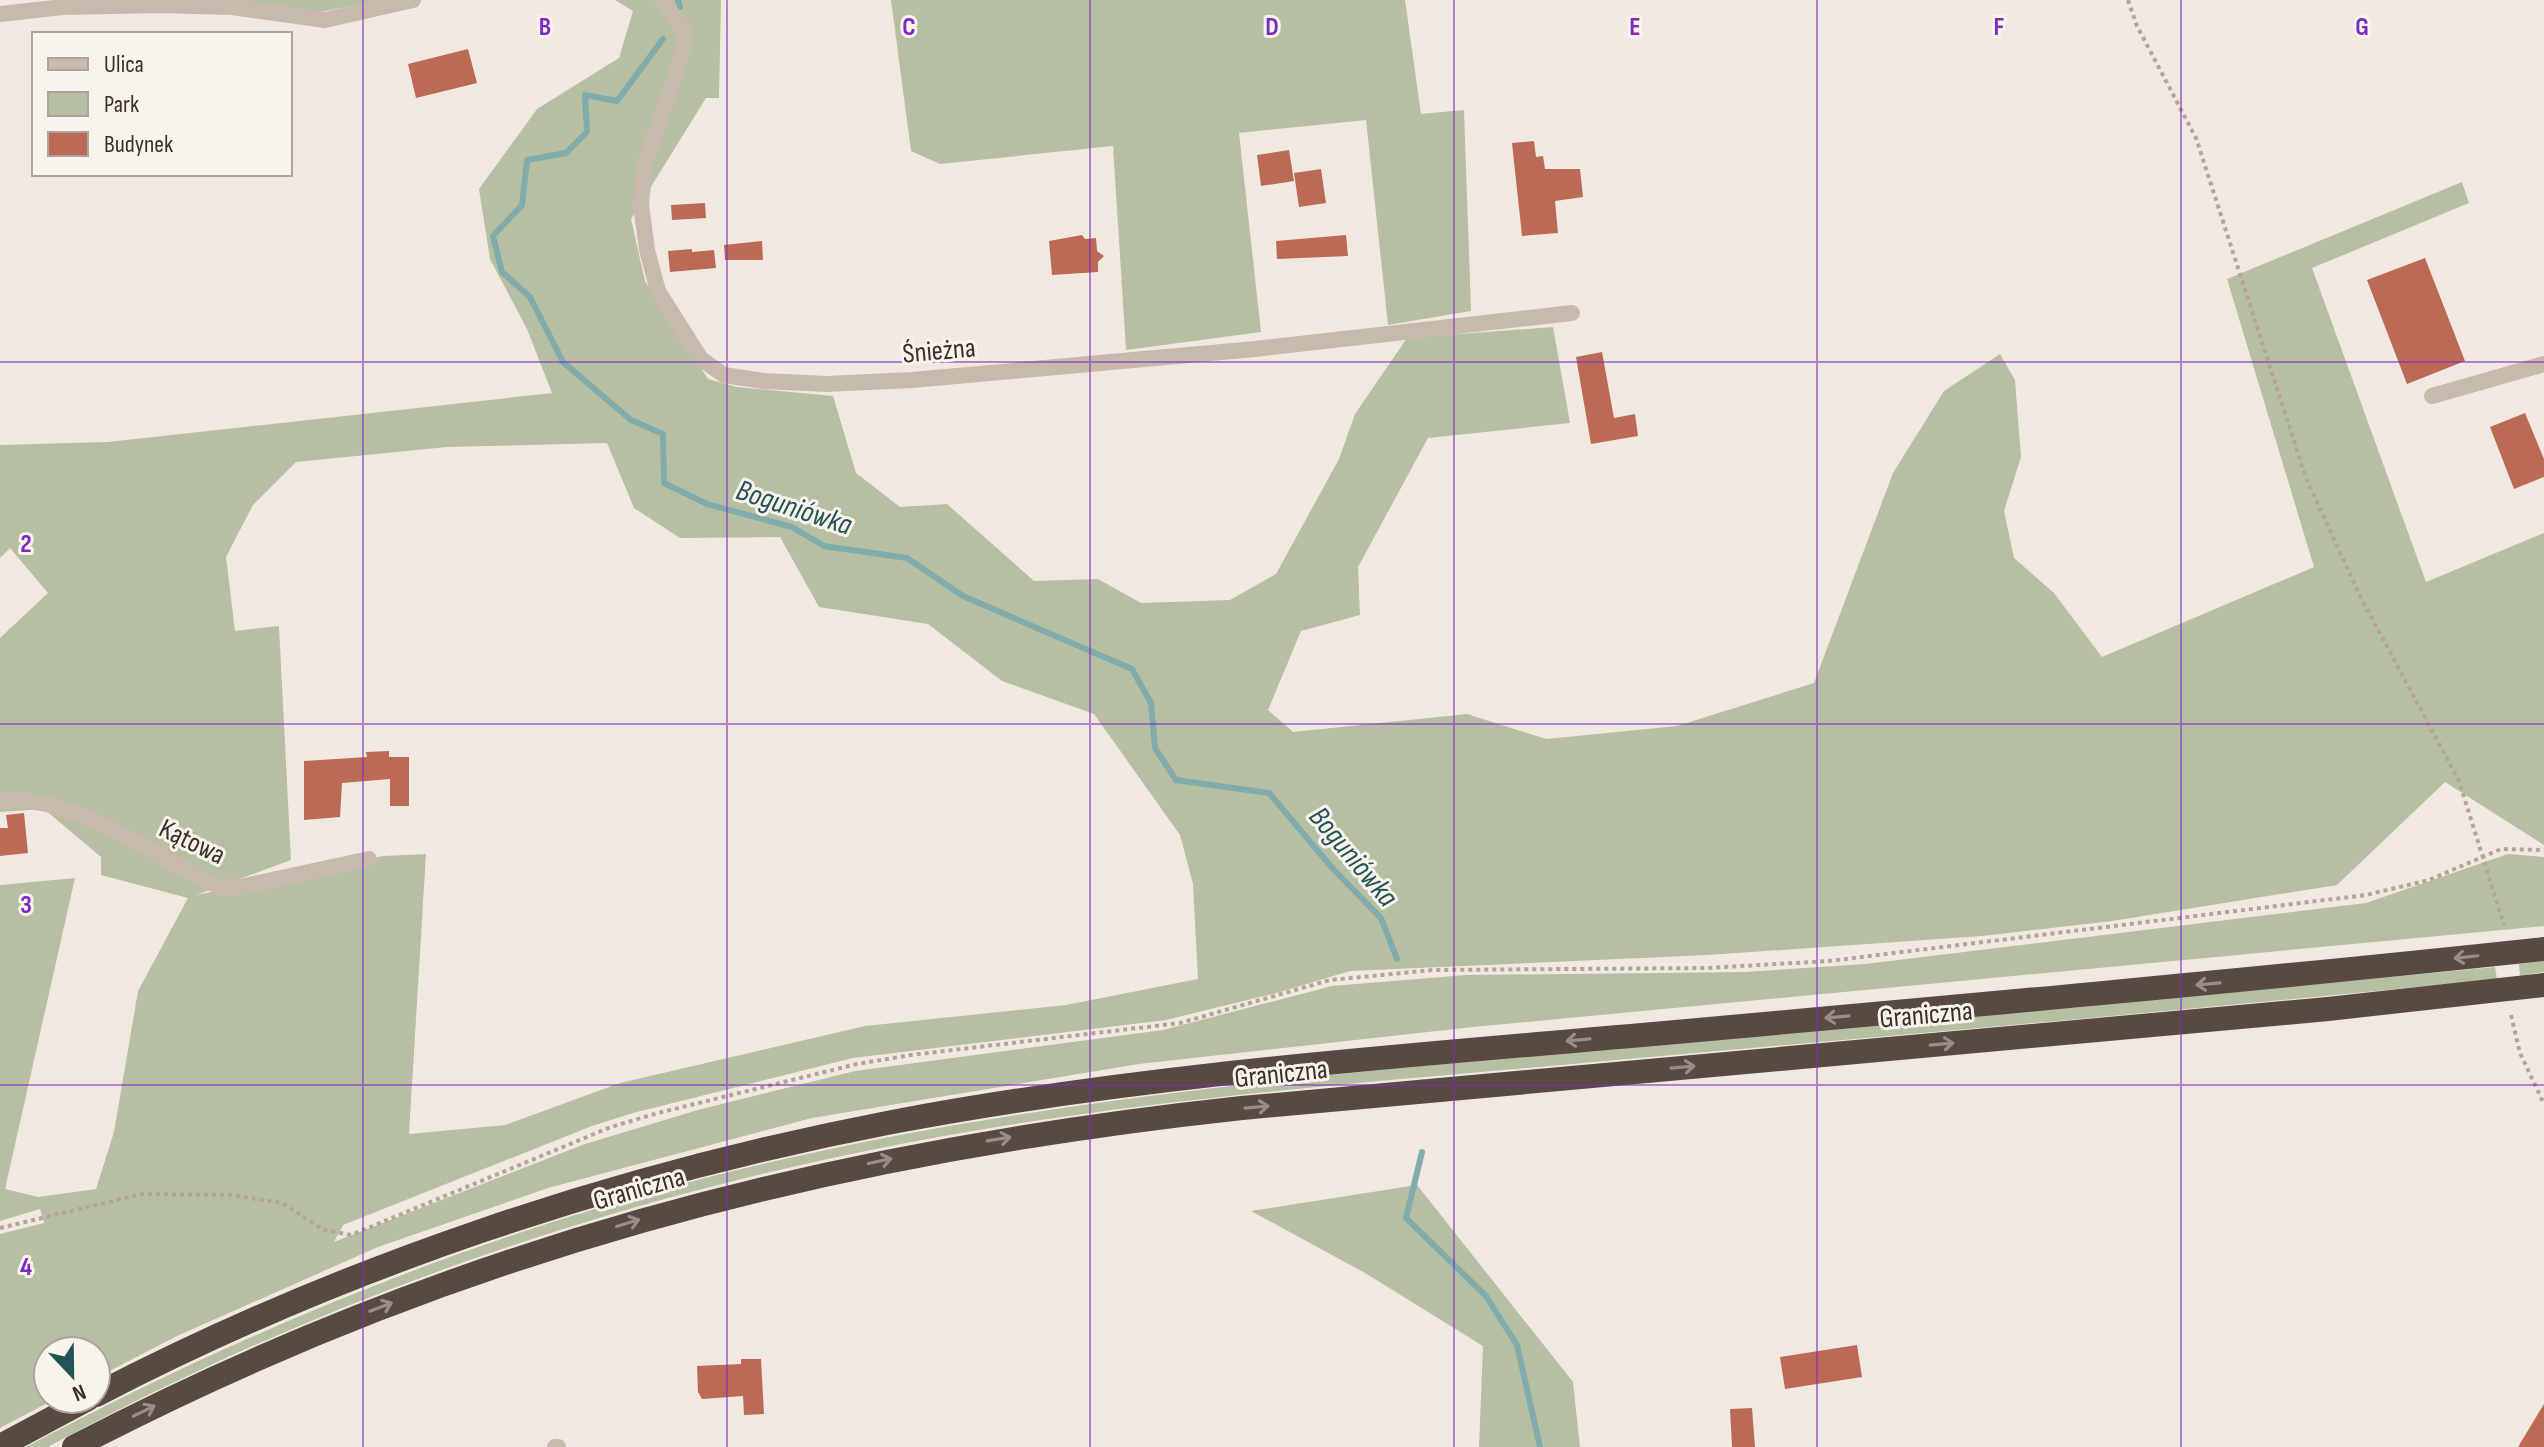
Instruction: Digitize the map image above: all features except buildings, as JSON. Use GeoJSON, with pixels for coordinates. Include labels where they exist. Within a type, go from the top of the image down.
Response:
{"type":"FeatureCollection","features":[{"type":"Feature","properties":{"kind":"highway","name":"Graniczna"},"geometry":{"type":"LineString","coordinates":[[112,1388],[312,1296],[474,1235],[636,1183],[777,1146],[890,1123],[1036,1098],[1209,1075],[2143,990],[2544,949]]}},
{"type":"Feature","properties":{"kind":"highway","name":"Graniczna"},"geometry":{"type":"LineString","coordinates":[[74,1447],[273,1351],[487,1268],[697,1204],[922,1152],[1064,1129],[1242,1108],[2328,1009],[2544,985]]}},
{"type":"Feature","properties":{"kind":"highway"},"geometry":{"type":"LineString","coordinates":[[0,1446],[58,1415]]}},
{"type":"Feature","properties":{"kind":"street"},"geometry":{"type":"LineString","coordinates":[[0,14],[63,7],[160,5],[232,7],[325,20],[413,0]]}},
{"type":"Feature","properties":{"kind":"street","name":"Śnieżna"},"geometry":{"type":"LineString","coordinates":[[662,0],[684,30],[681,57],[645,164],[641,204],[647,250],[658,291],[665,303],[701,359],[724,375],[763,381],[827,384],[912,380],[1255,349],[1572,313]]}},
{"type":"Feature","properties":{"kind":"street"},"geometry":{"type":"LineString","coordinates":[[2432,396],[2544,364]]}},
{"type":"Feature","properties":{"kind":"street","name":"Kątowa"},"geometry":{"type":"LineString","coordinates":[[0,801],[27,797],[63,805],[220,887],[240,887],[369,859]]}},
{"type":"Feature","properties":{"kind":"path"},"geometry":{"type":"LineString","coordinates":[[2128,0],[2137,26],[2196,138],[2306,478],[2360,596],[2459,781],[2504,925]]}},
{"type":"Feature","properties":{"kind":"path"},"geometry":{"type":"LineString","coordinates":[[0,1228],[142,1194],[215,1195],[282,1203],[324,1230],[351,1235],[611,1127],[658,1113],[857,1064],[1180,1023],[1330,980],[1433,970],[1707,968],[1829,961],[2366,895],[2429,880],[2501,849],[2544,850]]}},
{"type":"Feature","properties":{"kind":"path"},"geometry":{"type":"LineString","coordinates":[[2511,1015],[2520,1053],[2544,1104]]}},
{"type":"Feature","properties":{"kind":"green space"},"geometry":{"type":"Polygon","coordinates":[[[217,0],[383,0],[315,13],[217,0]]]}},
{"type":"Feature","properties":{"kind":"green space"},"geometry":{"type":"Polygon","coordinates":[[[615,0],[721,0],[719,98],[706,98],[631,219],[645,281],[708,379],[737,387],[833,396],[856,473],[900,507],[947,504],[1034,581],[1098,579],[1141,603],[1230,600],[1276,574],[1339,459],[1355,414],[1407,338],[1553,327],[1570,423],[1428,438],[1358,567],[1360,615],[1301,631],[1268,710],[1293,732],[1467,714],[1546,739],[1677,726],[1814,683],[1893,473],[1944,391],[2000,354],[2015,380],[2021,457],[2004,511],[2014,558],[2054,593],[2102,657],[2314,567],[2227,279],[2462,182],[2469,203],[2312,268],[2426,582],[2544,533],[2544,845],[2445,782],[2337,885],[2112,921],[1982,936],[1708,955],[1350,971],[1166,1020],[853,1058],[592,1126],[343,1225],[334,1242],[585,1144],[698,1110],[855,1071],[1163,1030],[1332,986],[1466,975],[1746,972],[1865,964],[2366,903],[2508,854],[2544,857],[2544,926],[1473,1027],[1139,1064],[812,1118],[548,1188],[378,1247],[177,1336],[112,1370],[112,1335],[32,1335],[32,1411],[0,1428],[0,1234],[44,1223],[40,1209],[0,1221],[0,885],[75,878],[5,1189],[38,1197],[96,1189],[114,1132],[138,991],[188,898],[101,875],[101,857],[44,809],[0,812],[0,638],[48,593],[10,548],[0,558],[0,445],[108,442],[552,393],[527,329],[490,259],[479,189],[537,109],[619,58],[633,11],[615,0]],[[607,443],[447,447],[296,462],[253,505],[226,557],[235,631],[279,626],[291,860],[196,895],[383,856],[426,854],[409,1134],[505,1125],[620,1083],[865,1026],[1066,1005],[1198,979],[1193,884],[1180,835],[1094,714],[1002,681],[928,624],[819,607],[780,537],[680,538],[634,508],[607,443]]]}},
{"type":"Feature","properties":{"kind":"green space"},"geometry":{"type":"Polygon","coordinates":[[[891,0],[1405,0],[1421,114],[1464,110],[1471,311],[1388,325],[1366,120],[1239,133],[1261,332],[1126,350],[1113,146],[940,164],[911,151],[891,0]]]}},
{"type":"Feature","properties":{"kind":"green space"},"geometry":{"type":"Polygon","coordinates":[[[2544,961],[2544,972],[2520,976],[2519,964],[2544,961]]]}},
{"type":"Feature","properties":{"kind":"green space"},"geometry":{"type":"Polygon","coordinates":[[[2495,967],[2497,979],[1258,1093],[1079,1115],[901,1144],[790,1167],[680,1195],[463,1262],[356,1302],[252,1346],[112,1414],[112,1403],[192,1364],[276,1326],[448,1258],[624,1200],[822,1151],[1041,1111],[1261,1082],[2495,967]]]}},
{"type":"Feature","properties":{"kind":"green space"},"geometry":{"type":"Polygon","coordinates":[[[1417,1185],[1573,1382],[1580,1447],[1479,1447],[1483,1346],[1365,1273],[1251,1211],[1417,1185]]]}},
{"type":"Feature","properties":{"kind":"green space"},"geometry":{"type":"Polygon","coordinates":[[[88,1415],[110,1415],[48,1447],[26,1447],[88,1415]]]}},
{"type":"Feature","properties":{"kind":"waterway","name":"Boguniówka"},"geometry":{"type":"LineString","coordinates":[[678,0],[680,7]]}},
{"type":"Feature","properties":{"kind":"waterway","name":"Boguniówka"},"geometry":{"type":"LineString","coordinates":[[663,39],[617,101],[585,95],[587,132],[566,153],[527,160],[522,205],[493,236],[502,272],[530,297],[563,362],[631,420],[663,434],[664,483],[707,504],[792,527],[824,546],[907,558],[963,596],[1132,669],[1151,703],[1155,748],[1176,780],[1269,793],[1334,870],[1381,918],[1397,959]]}},
{"type":"Feature","properties":{"kind":"waterway","name":"Boguniówka"},"geometry":{"type":"LineString","coordinates":[[1422,1152],[1406,1218],[1486,1296],[1517,1345],[1540,1447]]}}]}
